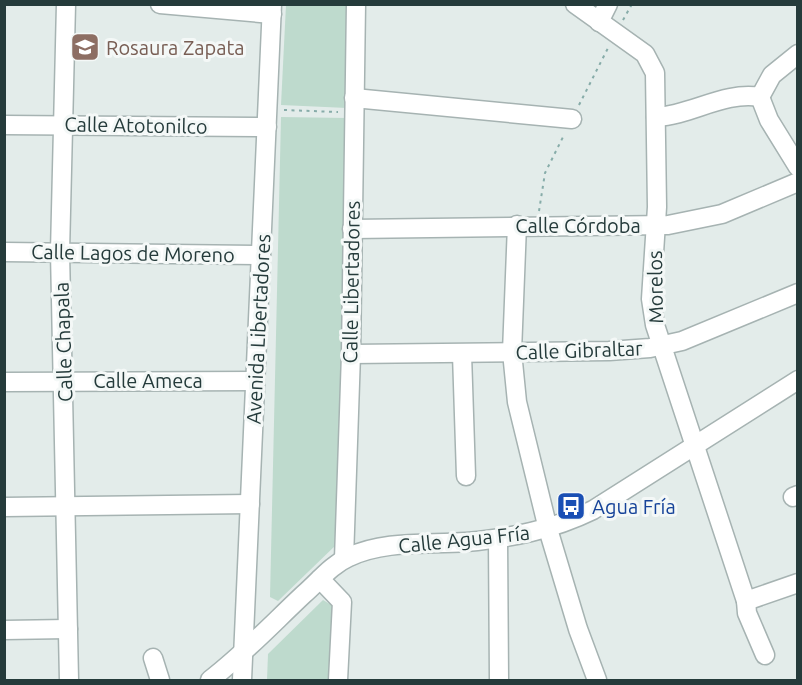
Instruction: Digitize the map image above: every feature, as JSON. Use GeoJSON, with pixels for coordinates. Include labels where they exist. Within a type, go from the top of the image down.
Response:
{"type":"FeatureCollection","features":[{"type":"Feature","properties":{"kind":"street","name":"Calle Chapala"},"geometry":{"type":"LineString","coordinates":[[66,4],[60,252],[68,508],[69,681]]}},
{"type":"Feature","properties":{"kind":"street"},"geometry":{"type":"LineString","coordinates":[[160,4],[272,9]]}},
{"type":"Feature","properties":{"kind":"street","name":"Calle Libertadores"},"geometry":{"type":"LineString","coordinates":[[344,559],[351,354],[353,105],[357,4]]}},
{"type":"Feature","properties":{"kind":"street","name":"Morelos"},"geometry":{"type":"LineString","coordinates":[[574,4],[645,54],[653,65],[657,84],[656,225],[651,299],[660,346],[746,601],[747,613],[765,656]]}},
{"type":"Feature","properties":{"kind":"street"},"geometry":{"type":"LineString","coordinates":[[598,22],[608,4]]}},
{"type":"Feature","properties":{"kind":"street","name":"Avenida Libertadores"},"geometry":{"type":"LineString","coordinates":[[242,681],[272,9]]}},
{"type":"Feature","properties":{"kind":"street"},"geometry":{"type":"LineString","coordinates":[[798,54],[772,75],[760,97],[769,120],[798,167]]}},
{"type":"Feature","properties":{"kind":"street"},"geometry":{"type":"LineString","coordinates":[[656,117],[689,112],[740,94],[760,97]]}},
{"type":"Feature","properties":{"kind":"street"},"geometry":{"type":"LineString","coordinates":[[353,105],[572,119]]}},
{"type":"Feature","properties":{"kind":"street","name":"Calle Atotonilco"},"geometry":{"type":"LineString","coordinates":[[4,125],[267,118]]}},
{"type":"Feature","properties":{"kind":"street","name":"Calle Córdoba"},"geometry":{"type":"LineString","coordinates":[[352,229],[517,225],[668,225],[722,214],[798,182]]}},
{"type":"Feature","properties":{"kind":"street"},"geometry":{"type":"LineString","coordinates":[[517,225],[512,352],[517,402],[548,529],[578,629],[597,681]]}},
{"type":"Feature","properties":{"kind":"street","name":"Calle Lagos de Moreno"},"geometry":{"type":"LineString","coordinates":[[4,252],[261,255]]}},
{"type":"Feature","properties":{"kind":"street","name":"Calle Gibraltar"},"geometry":{"type":"LineString","coordinates":[[351,354],[609,351],[660,346],[699,335],[798,293]]}},
{"type":"Feature","properties":{"kind":"street"},"geometry":{"type":"LineString","coordinates":[[462,354],[466,476]]}},
{"type":"Feature","properties":{"kind":"street","name":"Calle Ameca"},"geometry":{"type":"LineString","coordinates":[[4,382],[255,381]]}},
{"type":"Feature","properties":{"kind":"street","name":"Calle Agua Fría"},"geometry":{"type":"LineString","coordinates":[[210,681],[344,559],[380,548],[498,538],[548,529],[593,510],[798,381]]}},
{"type":"Feature","properties":{"kind":"street"},"geometry":{"type":"LineString","coordinates":[[4,507],[250,504]]}},
{"type":"Feature","properties":{"kind":"street"},"geometry":{"type":"LineString","coordinates":[[498,538],[498,681]]}},
{"type":"Feature","properties":{"kind":"street"},"geometry":{"type":"LineString","coordinates":[[746,601],[798,583]]}},
{"type":"Feature","properties":{"kind":"street"},"geometry":{"type":"LineString","coordinates":[[313,585],[342,602],[338,681]]}},
{"type":"Feature","properties":{"kind":"street"},"geometry":{"type":"LineString","coordinates":[[4,630],[68,629]]}},
{"type":"Feature","properties":{"kind":"street"},"geometry":{"type":"LineString","coordinates":[[153,658],[160,681]]}},
{"type":"Feature","properties":{"kind":"path"},"geometry":{"type":"LineString","coordinates":[[267,118],[353,105]]}},
{"type":"Feature","properties":{"kind":"green space"},"geometry":{"type":"Polygon","coordinates":[[[286,5],[352,5],[347,108],[281,105],[286,5]]]}},
{"type":"Feature","properties":{"kind":"green space"},"geometry":{"type":"Polygon","coordinates":[[[281,117],[347,118],[338,543],[278,601],[270,597],[281,117]]]}},
{"type":"Feature","properties":{"kind":"green space"},"geometry":{"type":"Polygon","coordinates":[[[323,600],[333,606],[330,680],[267,680],[268,654],[323,600]]]}},
{"type":"Feature","properties":{"kind":"place","name":"Rosaura Zapata"},"geometry":{"type":"Point","coordinates":[85,47]}},
{"type":"Feature","properties":{"kind":"place","name":"Agua Fría"},"geometry":{"type":"Point","coordinates":[571,506]}}]}
